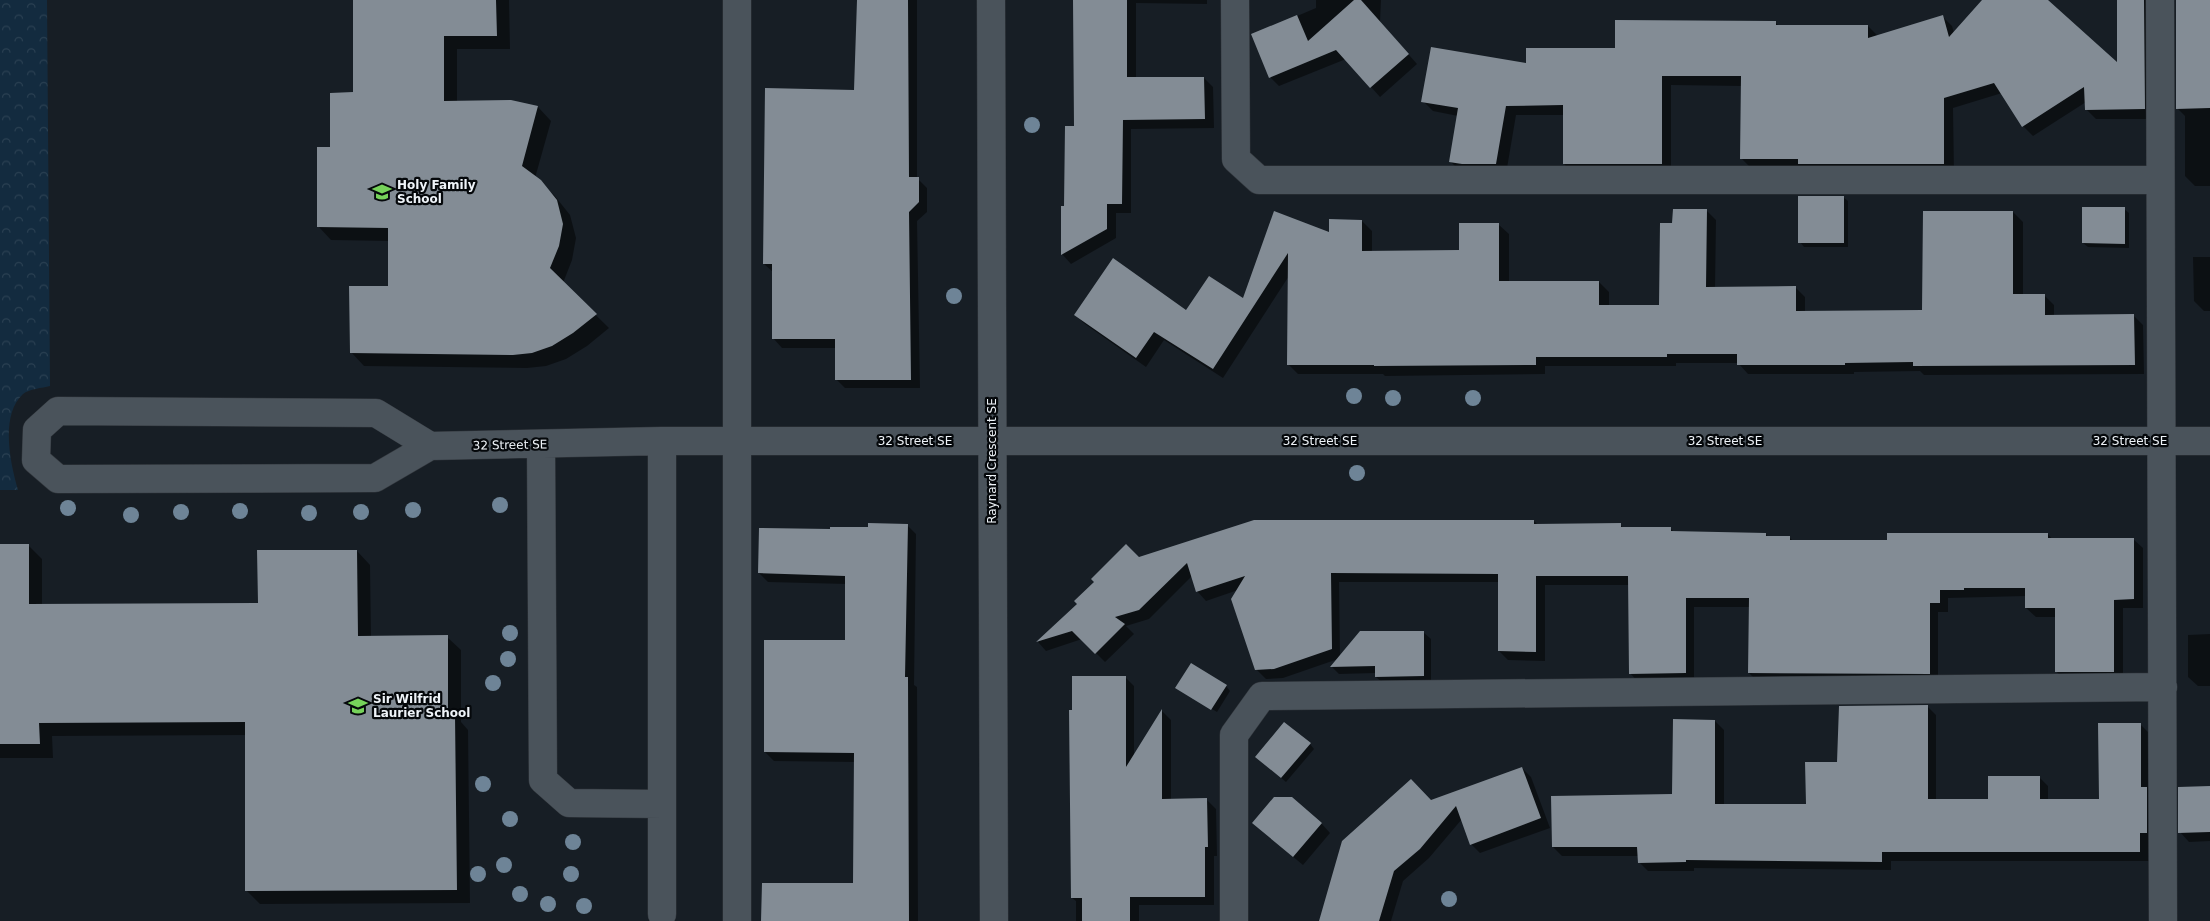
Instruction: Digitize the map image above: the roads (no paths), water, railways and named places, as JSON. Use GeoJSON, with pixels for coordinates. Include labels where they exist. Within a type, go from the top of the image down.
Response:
{"type":"FeatureCollection","features":[{"type":"Feature","properties":{"kind":"street"},"geometry":{"type":"LineString","coordinates":[[737,0],[737,921]]}},
{"type":"Feature","properties":{"kind":"street","name":"Raynard Crescent SE"},"geometry":{"type":"LineString","coordinates":[[991,0],[994,921]]}},
{"type":"Feature","properties":{"kind":"street"},"geometry":{"type":"LineString","coordinates":[[1235,0],[1236,159],[1259,180],[2160,180]]}},
{"type":"Feature","properties":{"kind":"street"},"geometry":{"type":"LineString","coordinates":[[2160,0],[2163,921]]}},
{"type":"Feature","properties":{"kind":"street"},"geometry":{"type":"LineString","coordinates":[[58,411],[376,413],[430,446],[375,478],[58,479],[36,460],[37,430],[58,411]]}},
{"type":"Feature","properties":{"kind":"street"},"geometry":{"type":"LineString","coordinates":[[662,441],[662,914]]}},
{"type":"Feature","properties":{"kind":"street","name":"32 Street SE"},"geometry":{"type":"LineString","coordinates":[[430,446],[662,441],[2210,441]]}},
{"type":"Feature","properties":{"kind":"street"},"geometry":{"type":"LineString","coordinates":[[541,444],[544,780],[569,803],[662,804]]}},
{"type":"Feature","properties":{"kind":"street"},"geometry":{"type":"LineString","coordinates":[[1234,921],[1234,735],[1262,696],[2163,687]]}},
{"type":"Feature","properties":{"kind":"place","name":"Holy Family School"},"geometry":{"type":"Point","coordinates":[382,192]}},
{"type":"Feature","properties":{"kind":"place","name":"Sir Wilfrid Laurier School"},"geometry":{"type":"Point","coordinates":[358,706]}}]}
